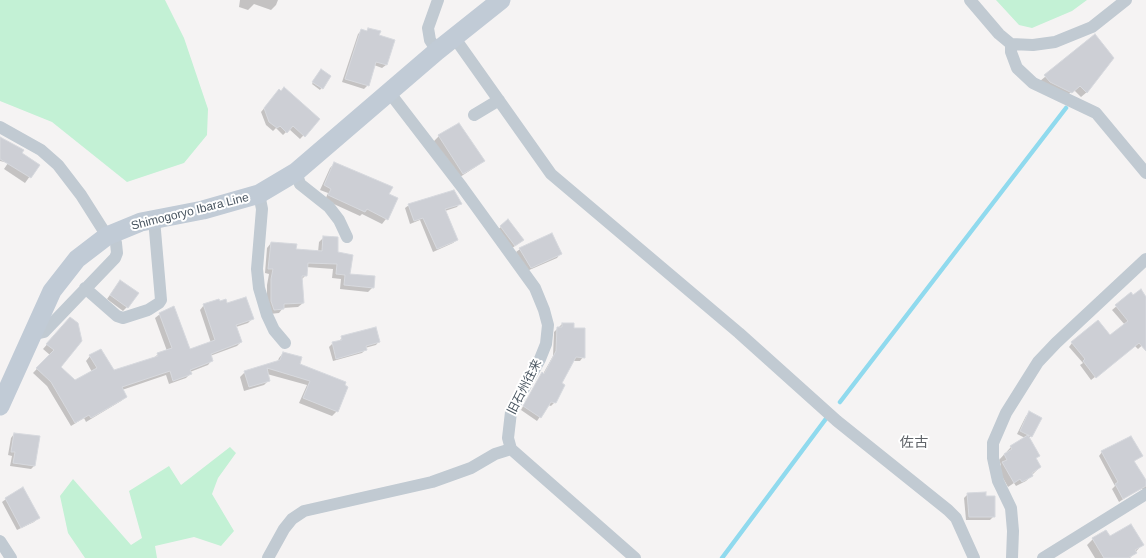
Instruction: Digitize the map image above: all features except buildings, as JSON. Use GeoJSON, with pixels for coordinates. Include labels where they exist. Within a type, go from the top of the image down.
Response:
{"type":"FeatureCollection","features":[{"type":"Feature","properties":{"kind":"main road","name":"Shimogoryo Ibara Line"},"geometry":{"type":"LineString","coordinates":[[0,406],[52,291],[77,259],[110,235],[141,222],[203,210],[259,194],[296,172],[454,36],[500,0]]}},
{"type":"Feature","properties":{"kind":"street"},"geometry":{"type":"LineString","coordinates":[[437,51],[430,40],[428,28],[438,0]]}},
{"type":"Feature","properties":{"kind":"street"},"geometry":{"type":"LineString","coordinates":[[970,0],[999,34],[1011,44],[1033,45],[1055,42],[1092,27],[1126,0]]}},
{"type":"Feature","properties":{"kind":"street"},"geometry":{"type":"LineString","coordinates":[[454,36],[551,174],[739,333],[837,420],[948,510],[956,518],[974,558]]}},
{"type":"Feature","properties":{"kind":"street"},"geometry":{"type":"LineString","coordinates":[[1011,44],[1011,52],[1017,68],[1033,83],[1096,113],[1146,173]]}},
{"type":"Feature","properties":{"kind":"street","name":"旧石州往来"},"geometry":{"type":"LineString","coordinates":[[389,92],[462,187],[535,288],[544,310],[548,325],[546,344],[511,412],[508,438],[511,449]]}},
{"type":"Feature","properties":{"kind":"street"},"geometry":{"type":"LineString","coordinates":[[474,115],[499,100]]}},
{"type":"Feature","properties":{"kind":"street"},"geometry":{"type":"LineString","coordinates":[[0,127],[41,150],[58,165],[116,243],[117,253],[115,258],[44,332],[31,335]]}},
{"type":"Feature","properties":{"kind":"street"},"geometry":{"type":"LineString","coordinates":[[296,172],[300,184],[329,207],[339,220],[347,237]]}},
{"type":"Feature","properties":{"kind":"street"},"geometry":{"type":"LineString","coordinates":[[259,194],[262,209],[257,268],[259,288],[267,315],[274,330],[285,343]]}},
{"type":"Feature","properties":{"kind":"street"},"geometry":{"type":"LineString","coordinates":[[85,288],[117,316],[123,318],[148,310],[159,303],[161,300],[154,219]]}},
{"type":"Feature","properties":{"kind":"street"},"geometry":{"type":"LineString","coordinates":[[1012,558],[1013,531],[1011,508],[998,481],[993,458],[993,443],[1006,413],[1038,362],[1146,259]]}},
{"type":"Feature","properties":{"kind":"street"},"geometry":{"type":"LineString","coordinates":[[268,558],[284,529],[292,519],[304,511],[432,482],[464,471],[495,454],[511,449],[635,558]]}},
{"type":"Feature","properties":{"kind":"street"},"geometry":{"type":"LineString","coordinates":[[1044,558],[1146,494]]}},
{"type":"Feature","properties":{"kind":"street"},"geometry":{"type":"LineString","coordinates":[[0,541],[10,558]]}},
{"type":"Feature","properties":{"kind":"green space"},"geometry":{"type":"Polygon","coordinates":[[[0,0],[165,0],[184,38],[208,109],[207,135],[184,163],[127,182],[52,122],[0,101],[0,0]]]}},
{"type":"Feature","properties":{"kind":"green space"},"geometry":{"type":"Polygon","coordinates":[[[996,0],[1087,0],[1072,11],[1032,28],[1019,25],[996,0]]]}},
{"type":"Feature","properties":{"kind":"green space"},"geometry":{"type":"Polygon","coordinates":[[[230,447],[236,453],[218,478],[212,494],[234,531],[221,546],[194,537],[155,546],[157,558],[85,558],[68,533],[60,496],[73,479],[131,545],[142,538],[129,491],[169,466],[181,485],[230,447]]]}},
{"type":"Feature","properties":{"kind":"waterway"},"geometry":{"type":"LineString","coordinates":[[840,402],[1066,108]]}},
{"type":"Feature","properties":{"kind":"waterway"},"geometry":{"type":"LineString","coordinates":[[722,558],[828,416]]}},
{"type":"Feature","properties":{"kind":"district","name":"佐古"},"geometry":{"type":"Point","coordinates":[914,443]}}]}
